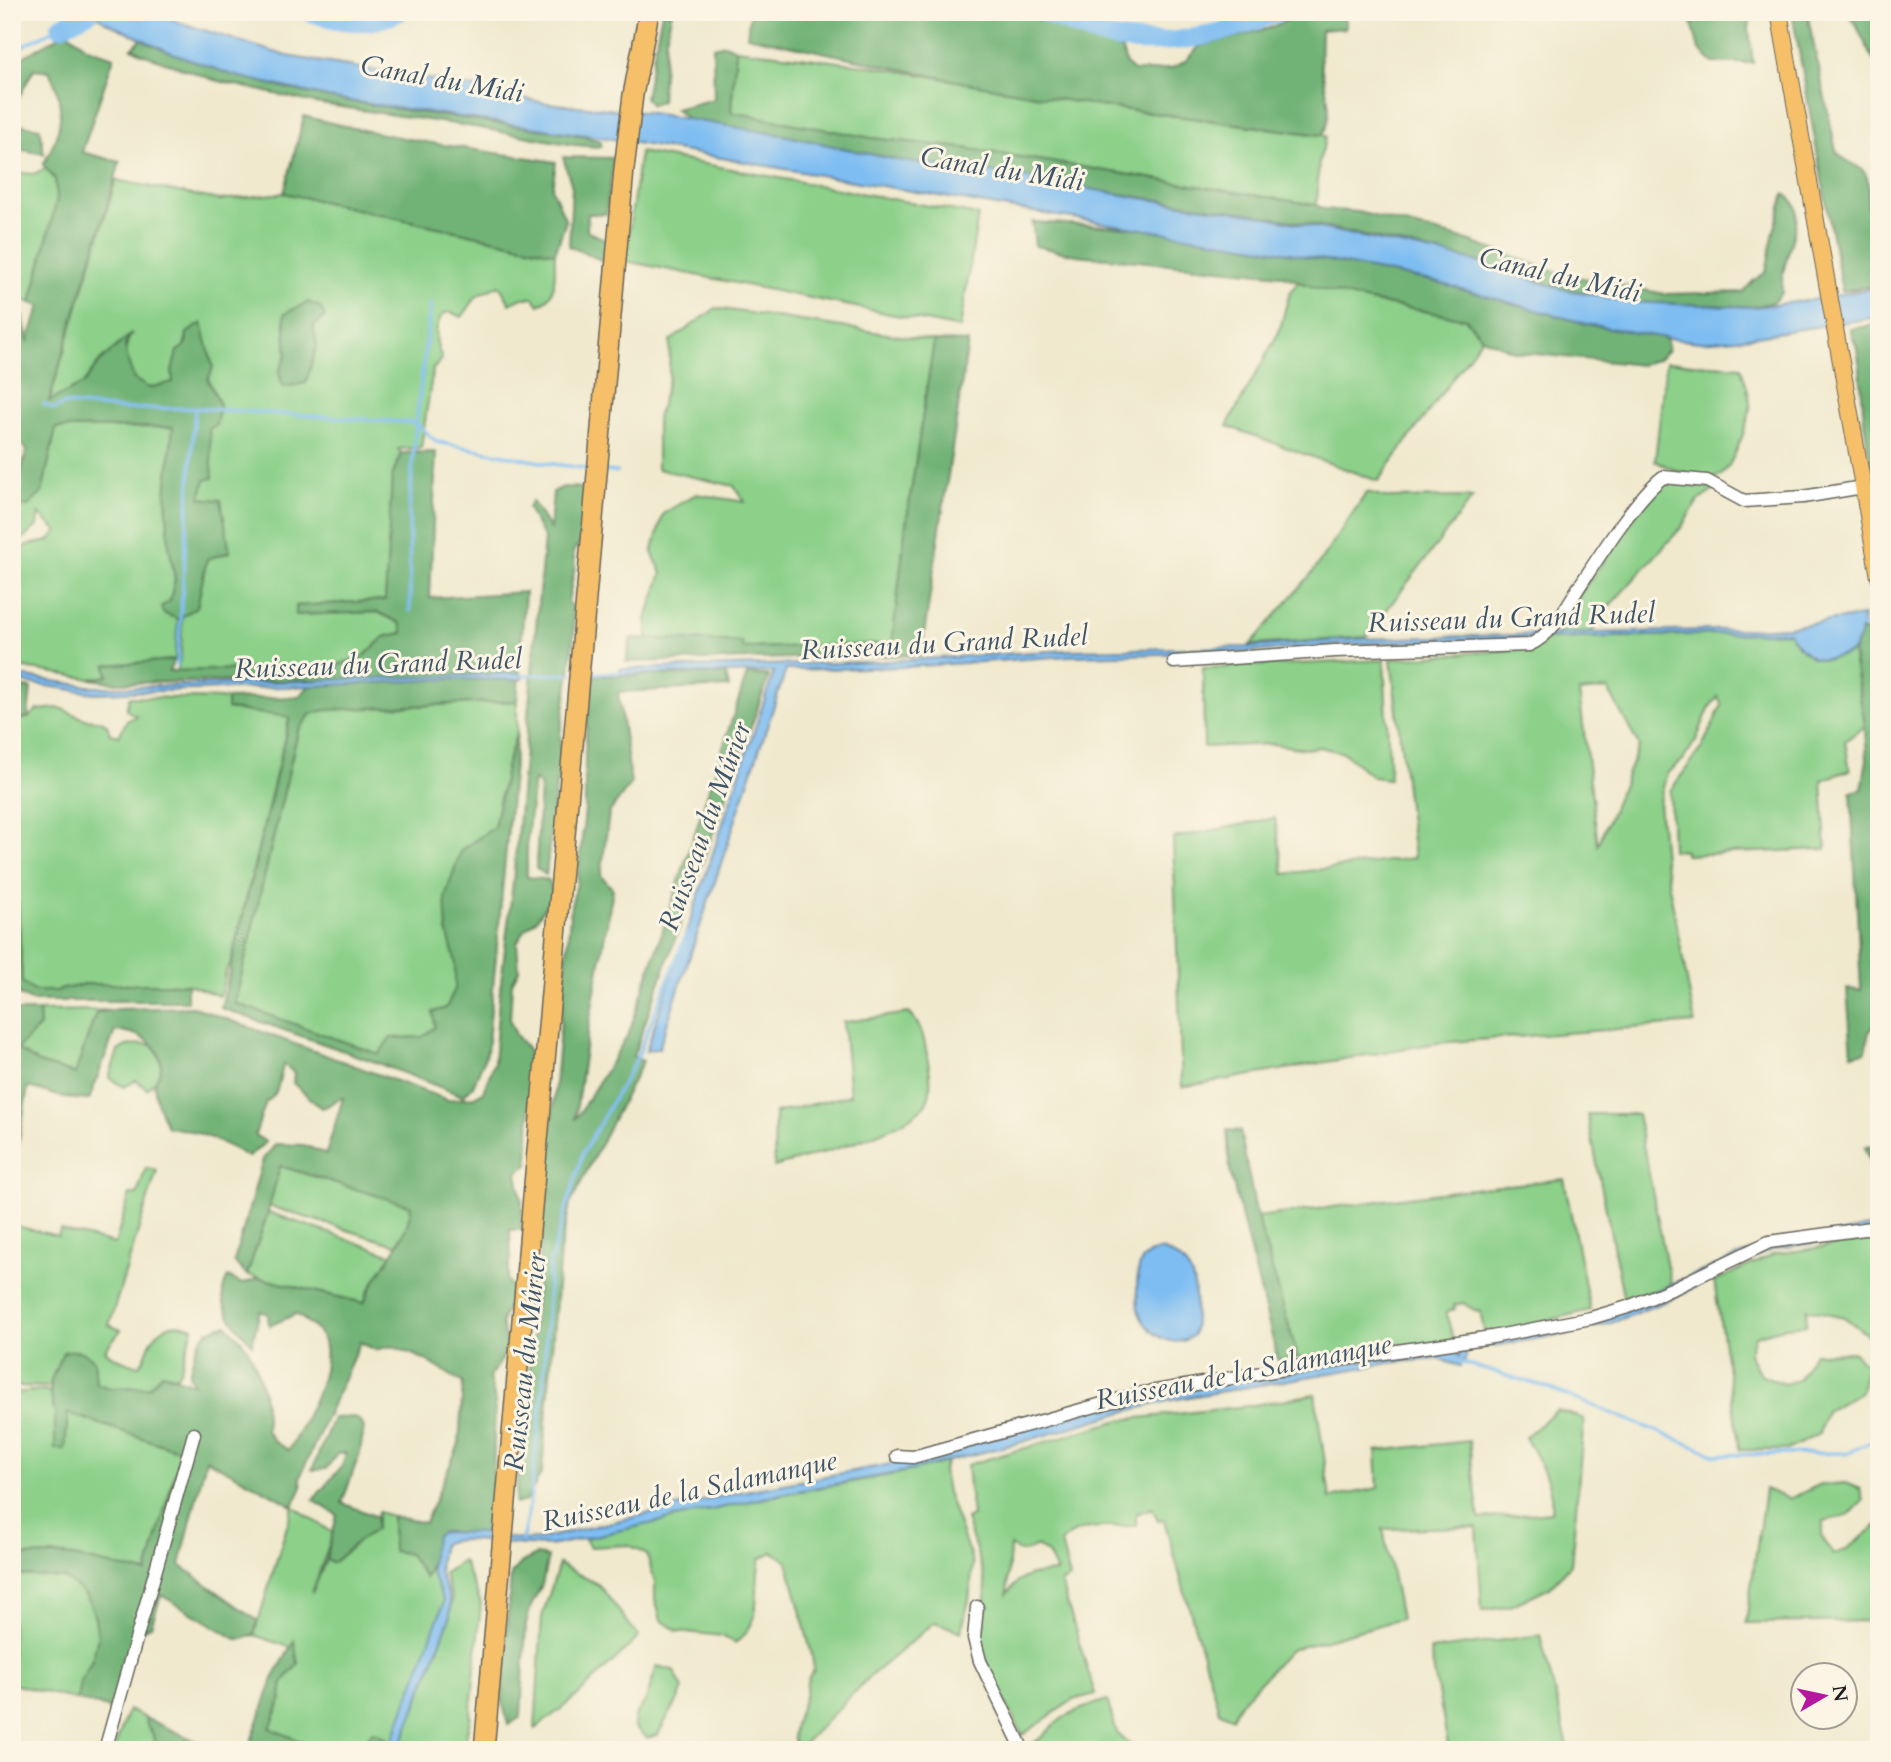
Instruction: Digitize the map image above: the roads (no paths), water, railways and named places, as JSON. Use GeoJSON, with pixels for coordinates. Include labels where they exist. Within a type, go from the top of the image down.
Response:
{"type":"FeatureCollection","features":[{"type":"Feature","properties":{"kind":"highway"},"geometry":{"type":"LineString","coordinates":[[484,1750],[624,169],[633,95],[649,12]]}},
{"type":"Feature","properties":{"kind":"main road"},"geometry":{"type":"LineString","coordinates":[[1779,12],[1879,577]]}},
{"type":"Feature","properties":{"kind":"street"},"geometry":{"type":"LineString","coordinates":[[1174,662],[1335,651],[1519,646],[1535,642],[1547,632],[1639,503],[1663,477],[1707,481],[1744,501],[1863,487]]}},
{"type":"Feature","properties":{"kind":"street"},"geometry":{"type":"LineString","coordinates":[[897,1456],[913,1457],[1138,1394],[1492,1337],[1591,1318],[1663,1293],[1769,1242],[1879,1227]]}},
{"type":"Feature","properties":{"kind":"street"},"geometry":{"type":"LineString","coordinates":[[105,1750],[194,1434]]}},
{"type":"Feature","properties":{"kind":"street"},"geometry":{"type":"LineString","coordinates":[[976,1607],[974,1638],[980,1661],[1024,1750]]}},
{"type":"Feature","properties":{"kind":"water"},"geometry":{"type":"Polygon","coordinates":[[[91,12],[160,12],[178,22],[287,56],[452,83],[545,103],[651,113],[787,136],[902,161],[1018,176],[1140,198],[1253,214],[1471,260],[1559,288],[1629,302],[1754,307],[1812,300],[1879,287],[1879,317],[1737,339],[1699,342],[1666,338],[1587,324],[1432,281],[1263,248],[1008,208],[607,138],[336,99],[232,75],[170,52],[107,23],[91,12]]]}},
{"type":"Feature","properties":{"kind":"water"},"geometry":{"type":"Polygon","coordinates":[[[1863,616],[1860,636],[1852,652],[1823,659],[1808,655],[1788,632],[1356,644],[1249,652],[1069,656],[904,667],[786,670],[659,1048],[646,1051],[774,672],[620,675],[620,669],[873,662],[1069,650],[1249,647],[1356,639],[1751,629],[1788,627],[1863,616]]]}},
{"type":"Feature","properties":{"kind":"water"},"geometry":{"type":"Polygon","coordinates":[[[522,673],[522,679],[516,680],[451,679],[94,693],[12,681],[12,675],[94,687],[135,687],[522,673]]]}},
{"type":"Feature","properties":{"kind":"water"},"geometry":{"type":"Polygon","coordinates":[[[1879,1225],[1879,1234],[1774,1249],[1742,1262],[1676,1297],[1614,1322],[1573,1333],[1466,1350],[1466,1358],[1460,1366],[1438,1359],[1395,1362],[1172,1400],[914,1470],[786,1493],[555,1545],[464,1540],[443,1544],[439,1569],[450,1602],[449,1620],[399,1750],[389,1750],[444,1602],[431,1572],[436,1536],[442,1532],[482,1533],[522,1540],[540,1539],[740,1492],[913,1460],[1120,1401],[1451,1346],[1459,1356],[1463,1343],[1577,1324],[1750,1251],[1879,1225]]]}},
{"type":"Feature","properties":{"kind":"water"},"geometry":{"type":"Polygon","coordinates":[[[1161,1250],[1182,1262],[1193,1280],[1193,1335],[1177,1342],[1153,1332],[1138,1309],[1137,1284],[1140,1265],[1147,1255],[1161,1250]]]}},
{"type":"Feature","properties":{"kind":"waterway"},"geometry":{"type":"LineString","coordinates":[[60,27],[90,12]]}},
{"type":"Feature","properties":{"kind":"waterway"},"geometry":{"type":"LineString","coordinates":[[310,12],[355,22],[377,20],[399,12]]}},
{"type":"Feature","properties":{"kind":"waterway"},"geometry":{"type":"LineString","coordinates":[[1044,12],[1099,35],[1144,42],[1213,34],[1278,12]]}},
{"type":"Feature","properties":{"kind":"waterway"},"geometry":{"type":"LineString","coordinates":[[12,51],[60,27]]}},
{"type":"Feature","properties":{"kind":"waterway"},"geometry":{"type":"LineString","coordinates":[[410,611],[409,510],[416,423],[431,303]]}},
{"type":"Feature","properties":{"kind":"waterway"},"geometry":{"type":"LineString","coordinates":[[44,404],[54,409],[65,404],[124,409],[195,408],[416,423],[437,442],[590,469]]}},
{"type":"Feature","properties":{"kind":"waterway"},"geometry":{"type":"LineString","coordinates":[[177,666],[195,408]]}},
{"type":"Feature","properties":{"kind":"waterway"},"geometry":{"type":"LineString","coordinates":[[605,471],[617,472]]}},
{"type":"Feature","properties":{"kind":"waterway","name":"Ruisseau du Grand Rudel"},"geometry":{"type":"LineString","coordinates":[[1860,627],[1879,626]]}},
{"type":"Feature","properties":{"kind":"waterway","name":"Ruisseau du Grand Rudel"},"geometry":{"type":"LineString","coordinates":[[587,674],[625,672]]}},
{"type":"Feature","properties":{"kind":"waterway","name":"Ruisseau du Grand Rudel"},"geometry":{"type":"LineString","coordinates":[[521,675],[572,674]]}},
{"type":"Feature","properties":{"kind":"waterway","name":"Ruisseau du Mûrier"},"geometry":{"type":"LineString","coordinates":[[522,1541],[529,1508],[543,1391],[550,1263],[583,1153],[636,1060],[687,933]]}},
{"type":"Feature","properties":{"kind":"waterway","name":"Ruisseau de la Salamanque"},"geometry":{"type":"LineString","coordinates":[[1460,1362],[1546,1387],[1716,1455],[1847,1453],[1879,1438]]}},
{"type":"Feature","properties":{"kind":"water label","name":"Canal du Midi"},"geometry":{"type":"Point","coordinates":[442,78]}},
{"type":"Feature","properties":{"kind":"water label","name":"Canal du Midi"},"geometry":{"type":"Point","coordinates":[1002,168]}},
{"type":"Feature","properties":{"kind":"water label","name":"Canal du Midi"},"geometry":{"type":"Point","coordinates":[1560,274]}}]}
